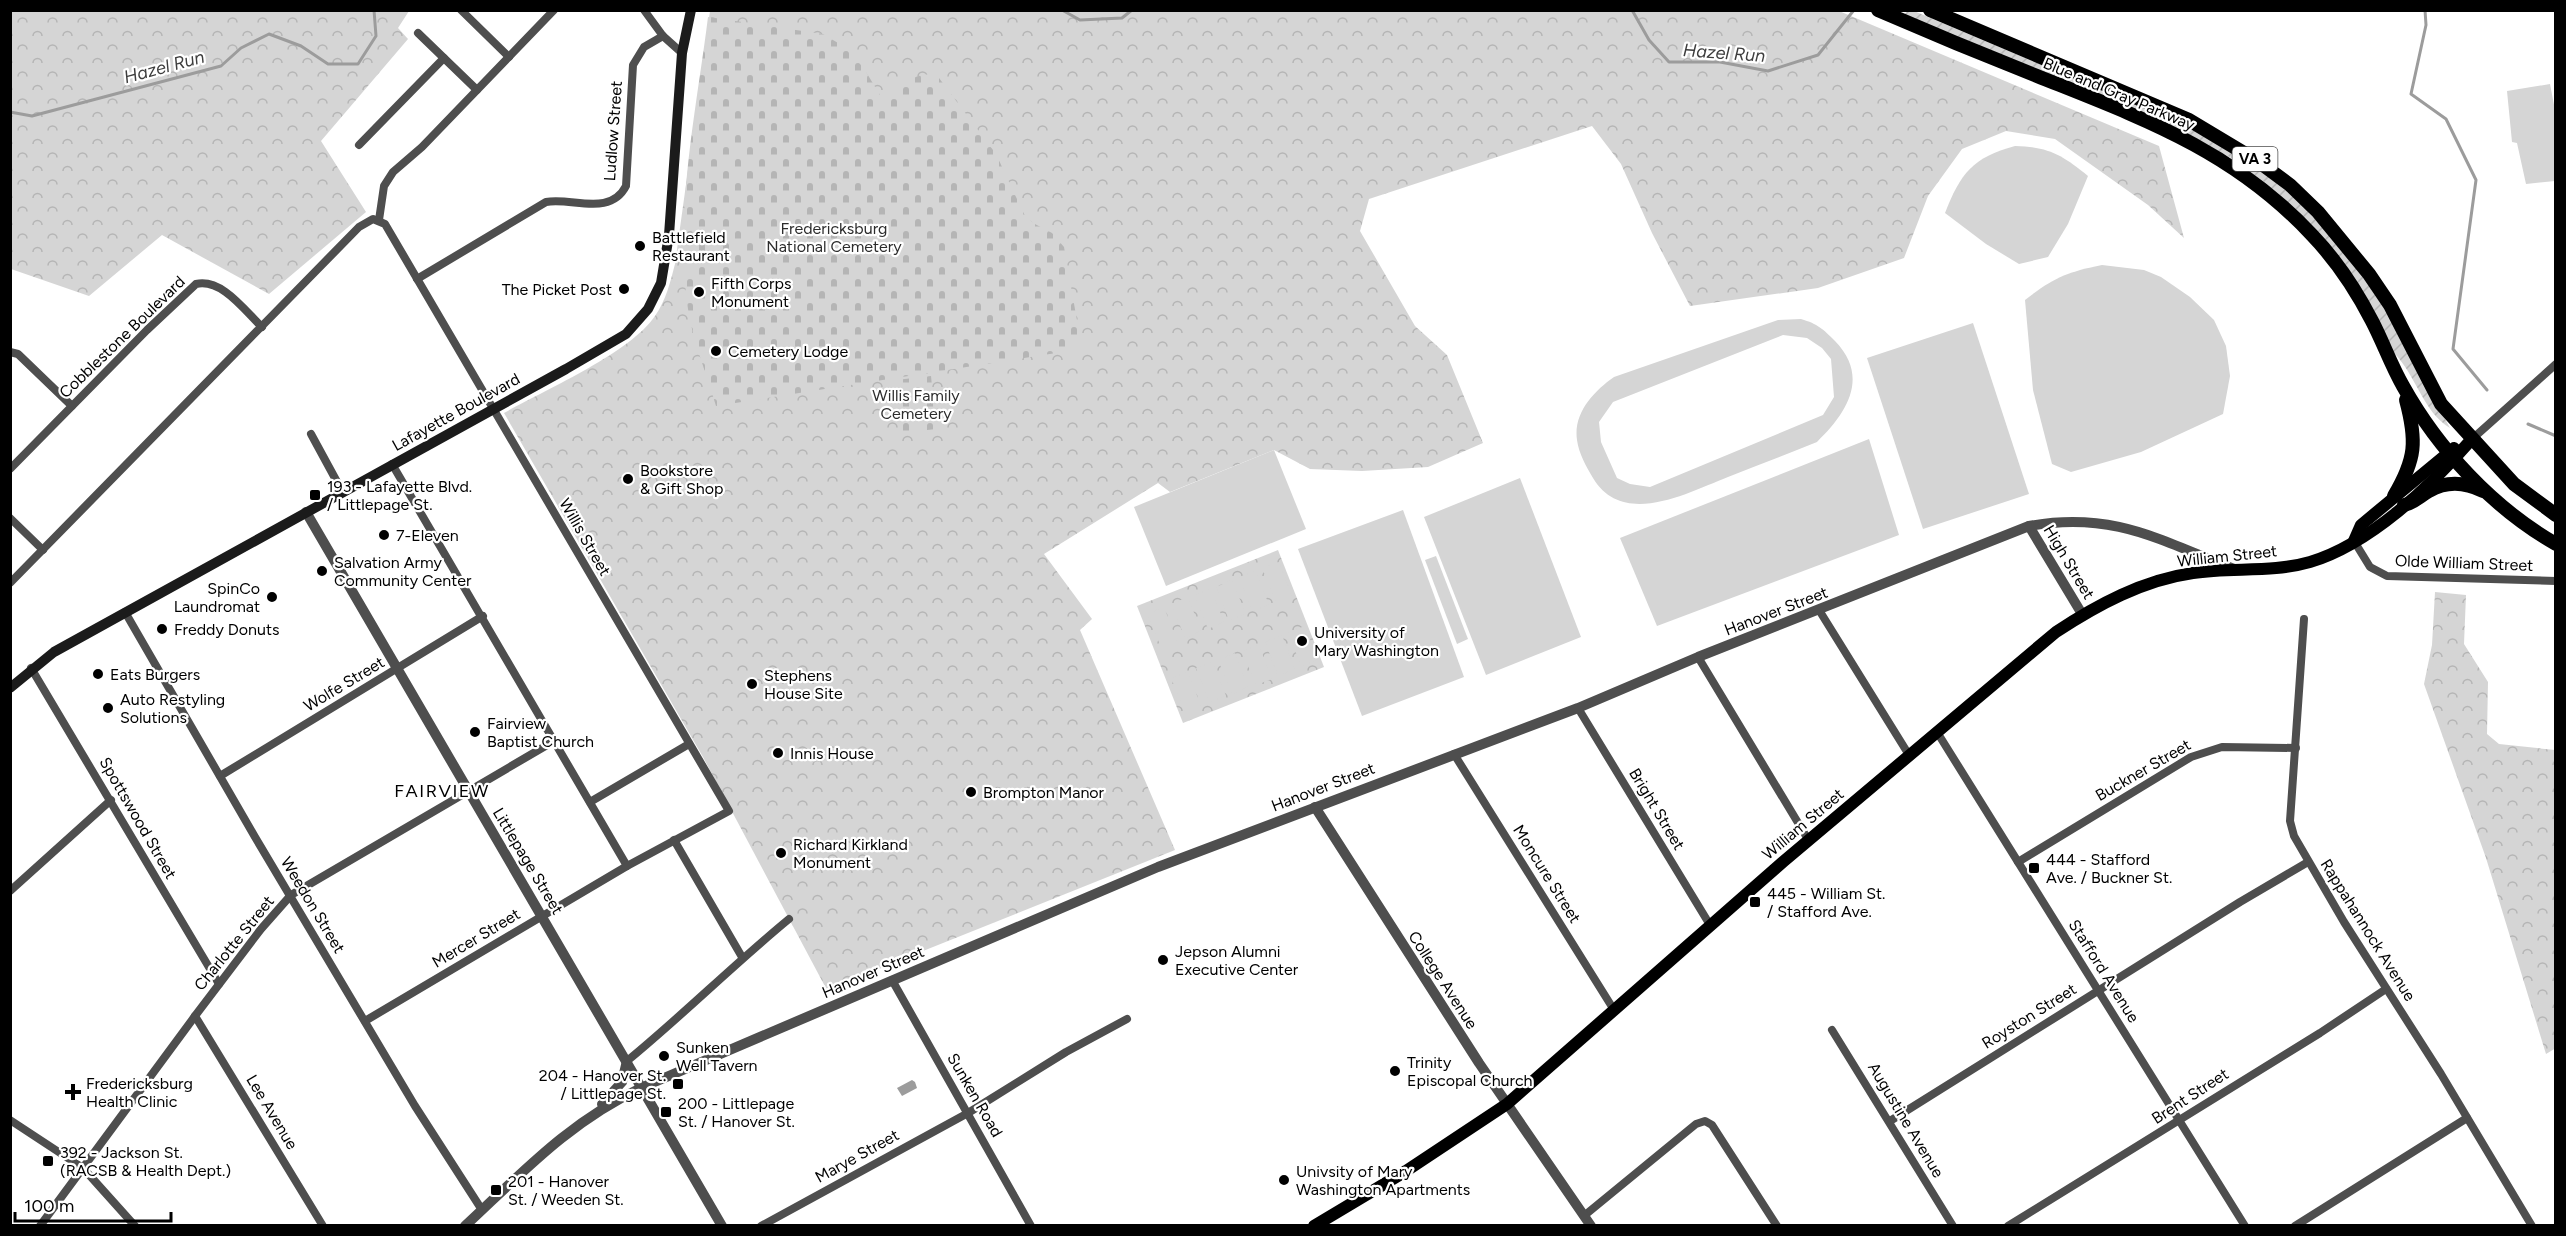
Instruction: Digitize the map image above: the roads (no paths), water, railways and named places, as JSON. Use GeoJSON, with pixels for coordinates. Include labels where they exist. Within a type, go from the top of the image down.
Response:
{"type":"FeatureCollection","features":[{"type":"Feature","properties":{"kind":"highway","name":"Blue and Gray Parkway"},"geometry":{"type":"LineString","coordinates":[[1878,10],[2121,109],[2234,166],[2291,213],[2336,263],[2371,319],[2402,384],[2419,412],[2452,454]]}},
{"type":"Feature","properties":{"kind":"highway","name":"Blue and Gray Parkway"},"geometry":{"type":"LineString","coordinates":[[1930,10],[2189,120],[2250,156],[2290,185],[2325,220],[2369,274],[2390,305],[2441,404],[2471,440]]}},
{"type":"Feature","properties":{"kind":"highway"},"geometry":{"type":"LineString","coordinates":[[2402,384],[2412,424],[2414,446],[2399,501],[2410,504],[2430,490],[2448,484],[2461,484],[2490,494]]}},
{"type":"Feature","properties":{"kind":"highway","name":"VA 3"},"geometry":{"type":"LineString","coordinates":[[2471,440],[2514,484],[2556,515]]}},
{"type":"Feature","properties":{"kind":"highway","name":"VA 3"},"geometry":{"type":"LineString","coordinates":[[2452,454],[2490,494],[2525,525],[2556,544]]}},
{"type":"Feature","properties":{"kind":"main road","name":"Lafayette Boulevard"},"geometry":{"type":"LineString","coordinates":[[10,688],[54,652],[626,334],[637,324],[656,296],[663,278],[669,235],[682,53],[691,10]]}},
{"type":"Feature","properties":{"kind":"main road","name":"William Street"},"geometry":{"type":"LineString","coordinates":[[1314,1226],[1406,1171],[1507,1104],[1710,925],[1909,755],[2030,652],[2082,614],[2125,593],[2159,581],[2193,573],[2289,567],[2331,554],[2354,541],[2361,525],[2399,501],[2471,440]]}},
{"type":"Feature","properties":{"kind":"street"},"geometry":{"type":"LineString","coordinates":[[461,10],[509,57]]}},
{"type":"Feature","properties":{"kind":"street"},"geometry":{"type":"LineString","coordinates":[[10,583],[359,227],[373,219],[379,220],[384,186],[393,172],[422,147],[554,10]]}},
{"type":"Feature","properties":{"kind":"street"},"geometry":{"type":"LineString","coordinates":[[644,10],[663,36],[682,53]]}},
{"type":"Feature","properties":{"kind":"street"},"geometry":{"type":"LineString","coordinates":[[418,33],[477,90]]}},
{"type":"Feature","properties":{"kind":"street","name":"Ludlow Street"},"geometry":{"type":"LineString","coordinates":[[417,279],[546,202],[555,200],[597,204],[610,202],[622,193],[626,186],[631,133],[633,65],[644,47],[663,36]]}},
{"type":"Feature","properties":{"kind":"street"},"geometry":{"type":"LineString","coordinates":[[359,145],[444,58]]}},
{"type":"Feature","properties":{"kind":"street","name":"Willis Street"},"geometry":{"type":"LineString","coordinates":[[379,220],[391,232],[729,810]]}},
{"type":"Feature","properties":{"kind":"street","name":"Cobblestone Boulevard"},"geometry":{"type":"LineString","coordinates":[[10,469],[189,288],[196,284],[206,282],[219,287],[262,327]]}},
{"type":"Feature","properties":{"kind":"street"},"geometry":{"type":"LineString","coordinates":[[10,352],[18,354],[72,406]]}},
{"type":"Feature","properties":{"kind":"street"},"geometry":{"type":"LineString","coordinates":[[2471,440],[2556,364]]}},
{"type":"Feature","properties":{"kind":"street"},"geometry":{"type":"LineString","coordinates":[[311,434],[342,491]]}},
{"type":"Feature","properties":{"kind":"street"},"geometry":{"type":"LineString","coordinates":[[392,464],[483,616],[627,866]]}},
{"type":"Feature","properties":{"kind":"street","name":"Littlepage Street"},"geometry":{"type":"LineString","coordinates":[[306,512],[543,915],[722,1226]]}},
{"type":"Feature","properties":{"kind":"street"},"geometry":{"type":"LineString","coordinates":[[10,518],[43,550]]}},
{"type":"Feature","properties":{"kind":"street","name":"Hanover Street"},"geometry":{"type":"LineString","coordinates":[[465,1226],[559,1139],[609,1103],[643,1087],[1143,873],[1578,708],[1698,657],[2029,526],[2071,520],[2113,524],[2142,532],[2237,570]]}},
{"type":"Feature","properties":{"kind":"street","name":"High Street"},"geometry":{"type":"LineString","coordinates":[[2029,526],[2082,614]]}},
{"type":"Feature","properties":{"kind":"street","name":"Olde William Street"},"geometry":{"type":"LineString","coordinates":[[2354,541],[2370,567],[2387,576],[2556,580]]}},
{"type":"Feature","properties":{"kind":"street"},"geometry":{"type":"LineString","coordinates":[[1819,610],[1909,755]]}},
{"type":"Feature","properties":{"kind":"street","name":"Weedon Street"},"geometry":{"type":"LineString","coordinates":[[125,612],[414,1106],[482,1210]]}},
{"type":"Feature","properties":{"kind":"street","name":"Wolfe Street"},"geometry":{"type":"LineString","coordinates":[[220,776],[483,616]]}},
{"type":"Feature","properties":{"kind":"street","name":"Rappahannock Avenue"},"geometry":{"type":"LineString","coordinates":[[2304,618],[2290,821],[2294,836],[2532,1226]]}},
{"type":"Feature","properties":{"kind":"street"},"geometry":{"type":"LineString","coordinates":[[1698,657],[1809,841]]}},
{"type":"Feature","properties":{"kind":"street","name":"Spottswood Street"},"geometry":{"type":"LineString","coordinates":[[32,668],[219,984]]}},
{"type":"Feature","properties":{"kind":"street","name":"Bright Street"},"geometry":{"type":"LineString","coordinates":[[1578,708],[1710,925]]}},
{"type":"Feature","properties":{"kind":"street","name":"Stafford Avenue"},"geometry":{"type":"LineString","coordinates":[[1937,732],[2245,1226]]}},
{"type":"Feature","properties":{"kind":"street","name":"Charlotte Street"},"geometry":{"type":"LineString","coordinates":[[40,1226],[219,984],[261,929],[291,895],[554,741]]}},
{"type":"Feature","properties":{"kind":"street"},"geometry":{"type":"LineString","coordinates":[[590,802],[689,744]]}},
{"type":"Feature","properties":{"kind":"street","name":"Buckner Street"},"geometry":{"type":"LineString","coordinates":[[2018,862],[2191,757],[2223,747],[2296,748]]}},
{"type":"Feature","properties":{"kind":"street","name":"Moncure Street"},"geometry":{"type":"LineString","coordinates":[[1454,754],[1614,1010]]}},
{"type":"Feature","properties":{"kind":"street"},"geometry":{"type":"LineString","coordinates":[[10,891],[111,800]]}},
{"type":"Feature","properties":{"kind":"street","name":"College Avenue"},"geometry":{"type":"LineString","coordinates":[[1315,807],[1479,1063],[1591,1226]]}},
{"type":"Feature","properties":{"kind":"street","name":"Mercer Street"},"geometry":{"type":"LineString","coordinates":[[365,1021],[627,866],[729,810]]}},
{"type":"Feature","properties":{"kind":"street"},"geometry":{"type":"LineString","coordinates":[[674,840],[742,957]]}},
{"type":"Feature","properties":{"kind":"street","name":"Royston Street"},"geometry":{"type":"LineString","coordinates":[[1890,1121],[2308,862]]}},
{"type":"Feature","properties":{"kind":"street"},"geometry":{"type":"LineString","coordinates":[[592,1115],[622,1082],[627,1061],[667,1028],[742,957],[789,919]]}},
{"type":"Feature","properties":{"kind":"street","name":"Sunken Road"},"geometry":{"type":"LineString","coordinates":[[892,981],[1031,1226]]}},
{"type":"Feature","properties":{"kind":"street","name":"Brent Street"},"geometry":{"type":"LineString","coordinates":[[2008,1226],[2386,989]]}},
{"type":"Feature","properties":{"kind":"street","name":"Lee Avenue"},"geometry":{"type":"LineString","coordinates":[[195,1016],[322,1226]]}},
{"type":"Feature","properties":{"kind":"street","name":"Marye Street"},"geometry":{"type":"LineString","coordinates":[[761,1226],[968,1113],[1066,1052],[1127,1019]]}},
{"type":"Feature","properties":{"kind":"street","name":"Augustine Avenue"},"geometry":{"type":"LineString","coordinates":[[1832,1030],[1953,1226]]}},
{"type":"Feature","properties":{"kind":"street"},"geometry":{"type":"LineString","coordinates":[[2295,1226],[2467,1118]]}},
{"type":"Feature","properties":{"kind":"street"},"geometry":{"type":"LineString","coordinates":[[10,1120],[83,1168],[135,1226]]}},
{"type":"Feature","properties":{"kind":"street"},"geometry":{"type":"LineString","coordinates":[[1585,1215],[1701,1121],[1708,1122],[1777,1226]]}},
{"type":"Feature","properties":{"kind":"waterway","name":"Hazel Run"},"geometry":{"type":"LineString","coordinates":[[10,112],[32,116],[221,66],[241,48],[269,34],[301,46],[328,64],[358,64],[376,36],[374,10]]}},
{"type":"Feature","properties":{"kind":"waterway","name":"Hazel Run"},"geometry":{"type":"LineString","coordinates":[[1062,10],[1080,20],[1122,18],[1132,10]]}},
{"type":"Feature","properties":{"kind":"waterway","name":"Hazel Run"},"geometry":{"type":"LineString","coordinates":[[1632,10],[1649,40],[1669,62],[1720,62],[1768,71],[1818,55],[1854,10]]}},
{"type":"Feature","properties":{"kind":"waterway"},"geometry":{"type":"LineString","coordinates":[[2425,10],[2426,25],[2411,94],[2446,119],[2476,180],[2453,349],[2487,390]]}},
{"type":"Feature","properties":{"kind":"waterway"},"geometry":{"type":"LineString","coordinates":[[2528,424],[2556,436]]}},
{"type":"Feature","properties":{"kind":"place","name":"Battlefield Restaurant"},"geometry":{"type":"Point","coordinates":[640,246]}},
{"type":"Feature","properties":{"kind":"place","name":"The Picket Post"},"geometry":{"type":"Point","coordinates":[624,289]}},
{"type":"Feature","properties":{"kind":"place","name":"Fifth Corps Monument"},"geometry":{"type":"Point","coordinates":[699,292]}},
{"type":"Feature","properties":{"kind":"place","name":"Cemetery Lodge"},"geometry":{"type":"Point","coordinates":[716,351]}},
{"type":"Feature","properties":{"kind":"place","name":"Bookstore & Gift Shop"},"geometry":{"type":"Point","coordinates":[628,479]}},
{"type":"Feature","properties":{"kind":"place","name":"193 - Lafayette Blvd. / Littlepage St."},"geometry":{"type":"Point","coordinates":[315,495]}},
{"type":"Feature","properties":{"kind":"place","name":"7-Eleven"},"geometry":{"type":"Point","coordinates":[384,535]}},
{"type":"Feature","properties":{"kind":"place","name":"Salvation Army Community Center"},"geometry":{"type":"Point","coordinates":[322,571]}},
{"type":"Feature","properties":{"kind":"place","name":"SpinCo Laundromat"},"geometry":{"type":"Point","coordinates":[272,597]}},
{"type":"Feature","properties":{"kind":"place","name":"Freddy Donuts"},"geometry":{"type":"Point","coordinates":[162,629]}},
{"type":"Feature","properties":{"kind":"place","name":"University of Mary Washington"},"geometry":{"type":"Point","coordinates":[1302,641]}},
{"type":"Feature","properties":{"kind":"place","name":"Eats Burgers"},"geometry":{"type":"Point","coordinates":[98,674]}},
{"type":"Feature","properties":{"kind":"place","name":"Stephens House Site"},"geometry":{"type":"Point","coordinates":[752,684]}},
{"type":"Feature","properties":{"kind":"place","name":"Auto Restyling Solutions"},"geometry":{"type":"Point","coordinates":[108,708]}},
{"type":"Feature","properties":{"kind":"place","name":"Fairview Baptist Church"},"geometry":{"type":"Point","coordinates":[475,732]}},
{"type":"Feature","properties":{"kind":"place","name":"Innis House"},"geometry":{"type":"Point","coordinates":[778,753]}},
{"type":"Feature","properties":{"kind":"place","name":"Brompton Manor"},"geometry":{"type":"Point","coordinates":[971,792]}},
{"type":"Feature","properties":{"kind":"place","name":"Richard Kirkland Monument"},"geometry":{"type":"Point","coordinates":[781,853]}},
{"type":"Feature","properties":{"kind":"place","name":"444 - Stafford Ave. / Buckner St."},"geometry":{"type":"Point","coordinates":[2034,868]}},
{"type":"Feature","properties":{"kind":"place","name":"445 - William St. / Stafford Ave."},"geometry":{"type":"Point","coordinates":[1755,902]}},
{"type":"Feature","properties":{"kind":"place","name":"Jepson Alumni Executive Center"},"geometry":{"type":"Point","coordinates":[1163,960]}},
{"type":"Feature","properties":{"kind":"place","name":"Sunken Well Tavern"},"geometry":{"type":"Point","coordinates":[664,1056]}},
{"type":"Feature","properties":{"kind":"place","name":"Trinity Episcopal Church"},"geometry":{"type":"Point","coordinates":[1395,1071]}},
{"type":"Feature","properties":{"kind":"place","name":"204 - Hanover St. / Littlepage St."},"geometry":{"type":"Point","coordinates":[678,1084]}},
{"type":"Feature","properties":{"kind":"place","name":"Fredericksburg Health Clinic"},"geometry":{"type":"Point","coordinates":[73,1092]}},
{"type":"Feature","properties":{"kind":"place","name":"200 - Littlepage St. / Hanover St."},"geometry":{"type":"Point","coordinates":[666,1112]}},
{"type":"Feature","properties":{"kind":"place","name":"392 - Jackson St. (RACSB & Health Dept.)"},"geometry":{"type":"Point","coordinates":[48,1161]}},
{"type":"Feature","properties":{"kind":"place","name":"Univsity of Mary Washington Apartments"},"geometry":{"type":"Point","coordinates":[1284,1180]}},
{"type":"Feature","properties":{"kind":"place","name":"201 - Hanover St. / Weeden St."},"geometry":{"type":"Point","coordinates":[496,1190]}},
{"type":"Feature","properties":{"kind":"district","name":"FAIRVIEW"},"geometry":{"type":"Point","coordinates":[442,791]}},
{"type":"Feature","properties":{"kind":"park label","name":"Fredericksburg National Cemetery"},"geometry":{"type":"Point","coordinates":[834,237]}},
{"type":"Feature","properties":{"kind":"park label","name":"Willis Family Cemetery"},"geometry":{"type":"Point","coordinates":[916,404]}}]}
